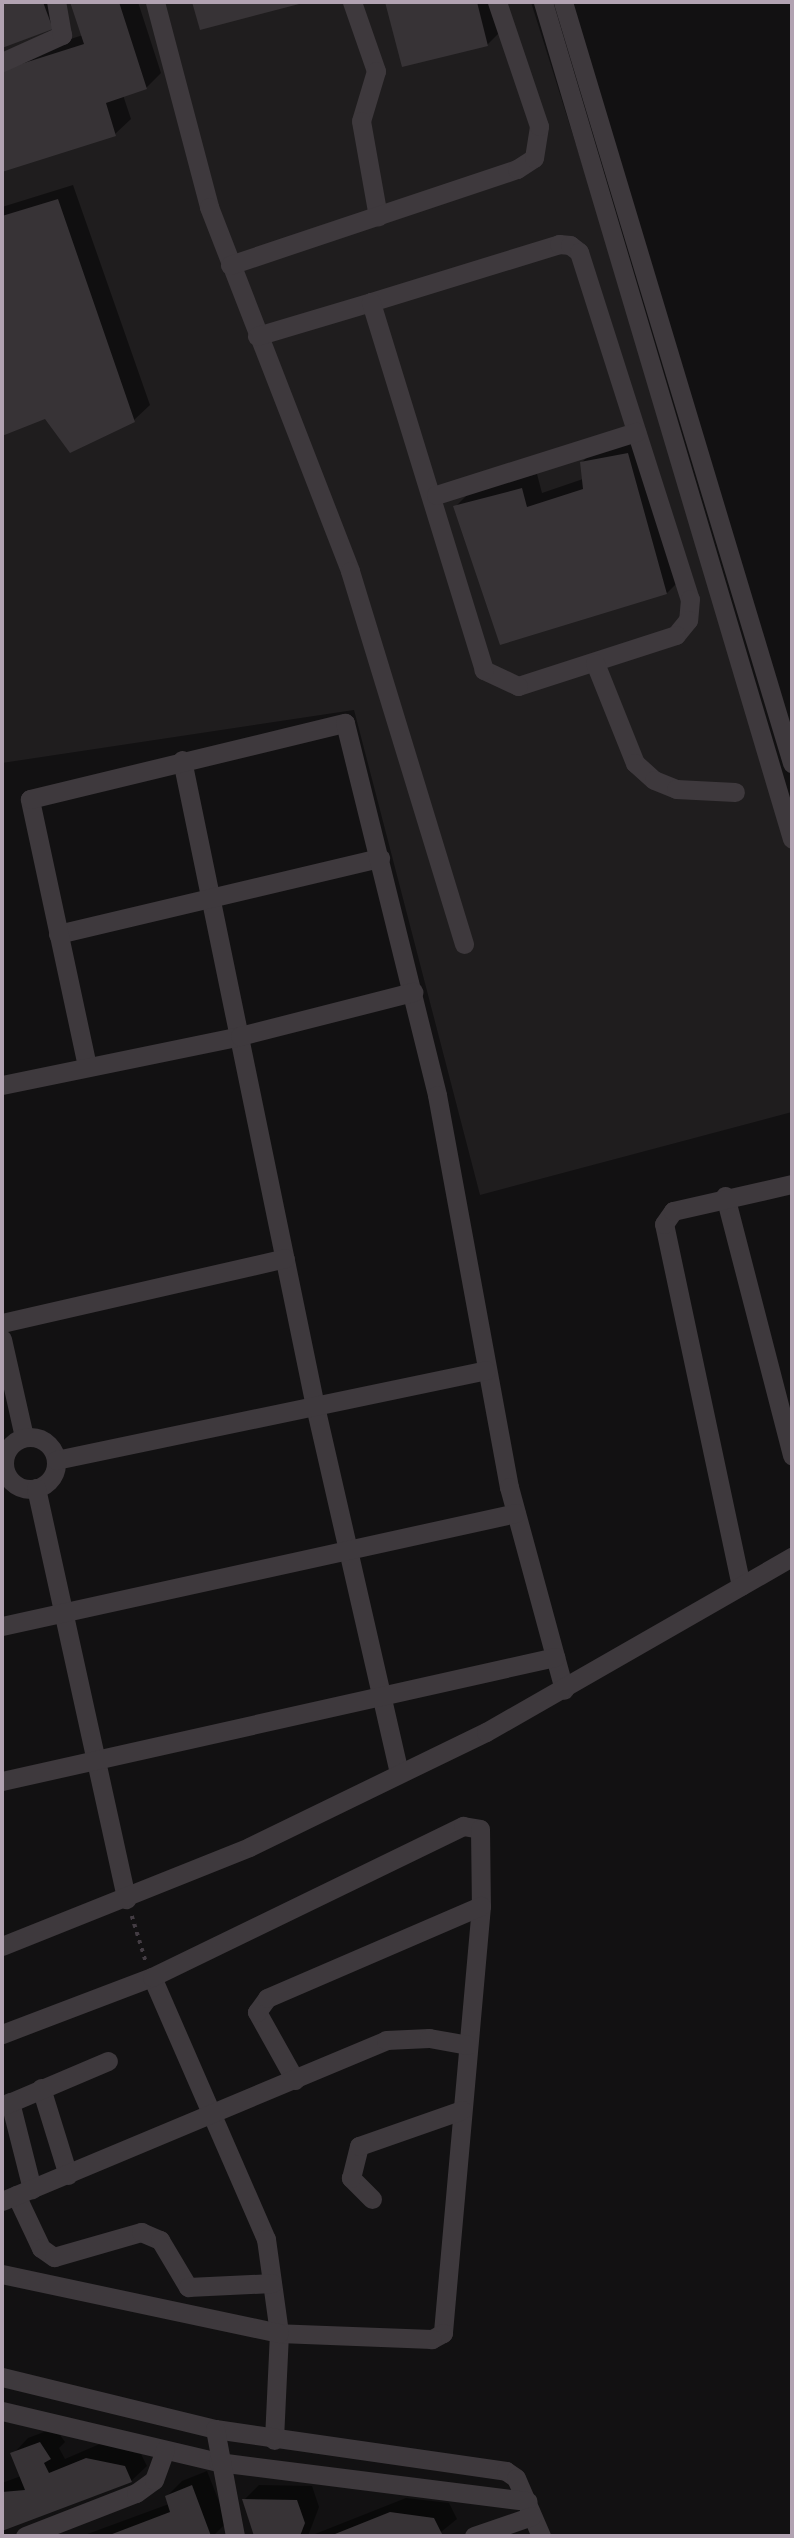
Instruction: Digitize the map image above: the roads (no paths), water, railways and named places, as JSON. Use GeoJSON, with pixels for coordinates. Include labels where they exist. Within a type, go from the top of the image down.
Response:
{"type":"FeatureCollection","features":[{"type":"Feature","properties":{"kind":"street"},"geometry":{"type":"LineString","coordinates":[[2,62],[62,35],[56,2]]}},
{"type":"Feature","properties":{"kind":"street"},"geometry":{"type":"LineString","coordinates":[[155,2],[230,265],[350,571],[464,944]]}},
{"type":"Feature","properties":{"kind":"street"},"geometry":{"type":"LineString","coordinates":[[352,2],[376,71],[361,121],[378,216]]}},
{"type":"Feature","properties":{"kind":"street"},"geometry":{"type":"LineString","coordinates":[[230,265],[517,169],[534,158],[539,126],[497,2]]}},
{"type":"Feature","properties":{"kind":"street"},"geometry":{"type":"LineString","coordinates":[[543,2],[792,839]]}},
{"type":"Feature","properties":{"kind":"street"},"geometry":{"type":"LineString","coordinates":[[563,2],[792,763]]}},
{"type":"Feature","properties":{"kind":"street"},"geometry":{"type":"LineString","coordinates":[[257,336],[371,302],[570,245],[579,252],[690,599],[688,620],[676,635],[518,686],[484,670],[436,495],[371,302]]}},
{"type":"Feature","properties":{"kind":"street"},"geometry":{"type":"LineString","coordinates":[[436,495],[636,432]]}},
{"type":"Feature","properties":{"kind":"street"},"geometry":{"type":"LineString","coordinates":[[595,663],[635,763],[654,780],[676,789],[735,792]]}},
{"type":"Feature","properties":{"kind":"street"},"geometry":{"type":"LineString","coordinates":[[87,1066],[30,799],[182,760],[345,723],[413,992],[476,1288],[486,1370],[516,1513],[564,1690]]}},
{"type":"Feature","properties":{"kind":"street"},"geometry":{"type":"LineString","coordinates":[[182,760],[315,1406],[399,1772]]}},
{"type":"Feature","properties":{"kind":"street"},"geometry":{"type":"LineString","coordinates":[[58,934],[380,858]]}},
{"type":"Feature","properties":{"kind":"street"},"geometry":{"type":"LineString","coordinates":[[2,1085],[240,1036],[413,992]]}},
{"type":"Feature","properties":{"kind":"street"},"geometry":{"type":"LineString","coordinates":[[741,1586],[664,1224],[666,1214],[725,1196],[792,1184]]}},
{"type":"Feature","properties":{"kind":"street"},"geometry":{"type":"LineString","coordinates":[[725,1196],[792,1455]]}},
{"type":"Feature","properties":{"kind":"street"},"geometry":{"type":"LineString","coordinates":[[2,1323],[285,1258]]}},
{"type":"Feature","properties":{"kind":"street"},"geometry":{"type":"LineString","coordinates":[[2,1339],[24,1437]]}},
{"type":"Feature","properties":{"kind":"street"},"geometry":{"type":"LineString","coordinates":[[56,1460],[486,1370]]}},
{"type":"Feature","properties":{"kind":"street"},"geometry":{"type":"LineString","coordinates":[[24,1437],[48,1444],[56,1460],[54,1474],[36,1488],[21,1488],[3,1471],[5,1454],[24,1437]]}},
{"type":"Feature","properties":{"kind":"street"},"geometry":{"type":"LineString","coordinates":[[36,1488],[93,1761],[129,1908]]}},
{"type":"Feature","properties":{"kind":"street"},"geometry":{"type":"LineString","coordinates":[[2,1626],[516,1513]]}},
{"type":"Feature","properties":{"kind":"street"},"geometry":{"type":"LineString","coordinates":[[2,1946],[129,1908],[564,1690],[792,1557]]}},
{"type":"Feature","properties":{"kind":"street"},"geometry":{"type":"LineString","coordinates":[[2,1781],[555,1657]]}},
{"type":"Feature","properties":{"kind":"street"},"geometry":{"type":"LineString","coordinates":[[2,2034],[149,1971],[473,1824],[485,1843],[443,2333],[432,2339],[279,2333],[2,2274]]}},
{"type":"Feature","properties":{"kind":"street"},"geometry":{"type":"LineString","coordinates":[[295,2080],[257,2012],[267,1998],[481,1906]]}},
{"type":"Feature","properties":{"kind":"street"},"geometry":{"type":"LineString","coordinates":[[149,1971],[266,2239],[279,2333],[275,2440]]}},
{"type":"Feature","properties":{"kind":"street"},"geometry":{"type":"LineString","coordinates":[[17,2195],[211,2116],[386,2040],[429,2038],[467,2045]]}},
{"type":"Feature","properties":{"kind":"street"},"geometry":{"type":"LineString","coordinates":[[108,2062],[6,2104],[17,2195],[41,2248],[54,2257],[141,2232],[160,2240],[188,2287],[272,2283]]}},
{"type":"Feature","properties":{"kind":"street"},"geometry":{"type":"LineString","coordinates":[[41,2088],[68,2175]]}},
{"type":"Feature","properties":{"kind":"street"},"geometry":{"type":"LineString","coordinates":[[372,2199],[351,2178],[359,2146],[462,2110]]}},
{"type":"Feature","properties":{"kind":"street"},"geometry":{"type":"LineString","coordinates":[[2,2377],[215,2429],[275,2440],[506,2471],[530,2509],[541,2536]]}},
{"type":"Feature","properties":{"kind":"street"},"geometry":{"type":"LineString","coordinates":[[2,2411],[218,2462],[530,2509]]}},
{"type":"Feature","properties":{"kind":"street"},"geometry":{"type":"LineString","coordinates":[[215,2429],[218,2462],[235,2536]]}},
{"type":"Feature","properties":{"kind":"street"},"geometry":{"type":"LineString","coordinates":[[25,2536],[136,2493],[154,2480],[165,2450]]}},
{"type":"Feature","properties":{"kind":"street"},"geometry":{"type":"LineString","coordinates":[[474,2536],[530,2509]]}}]}
